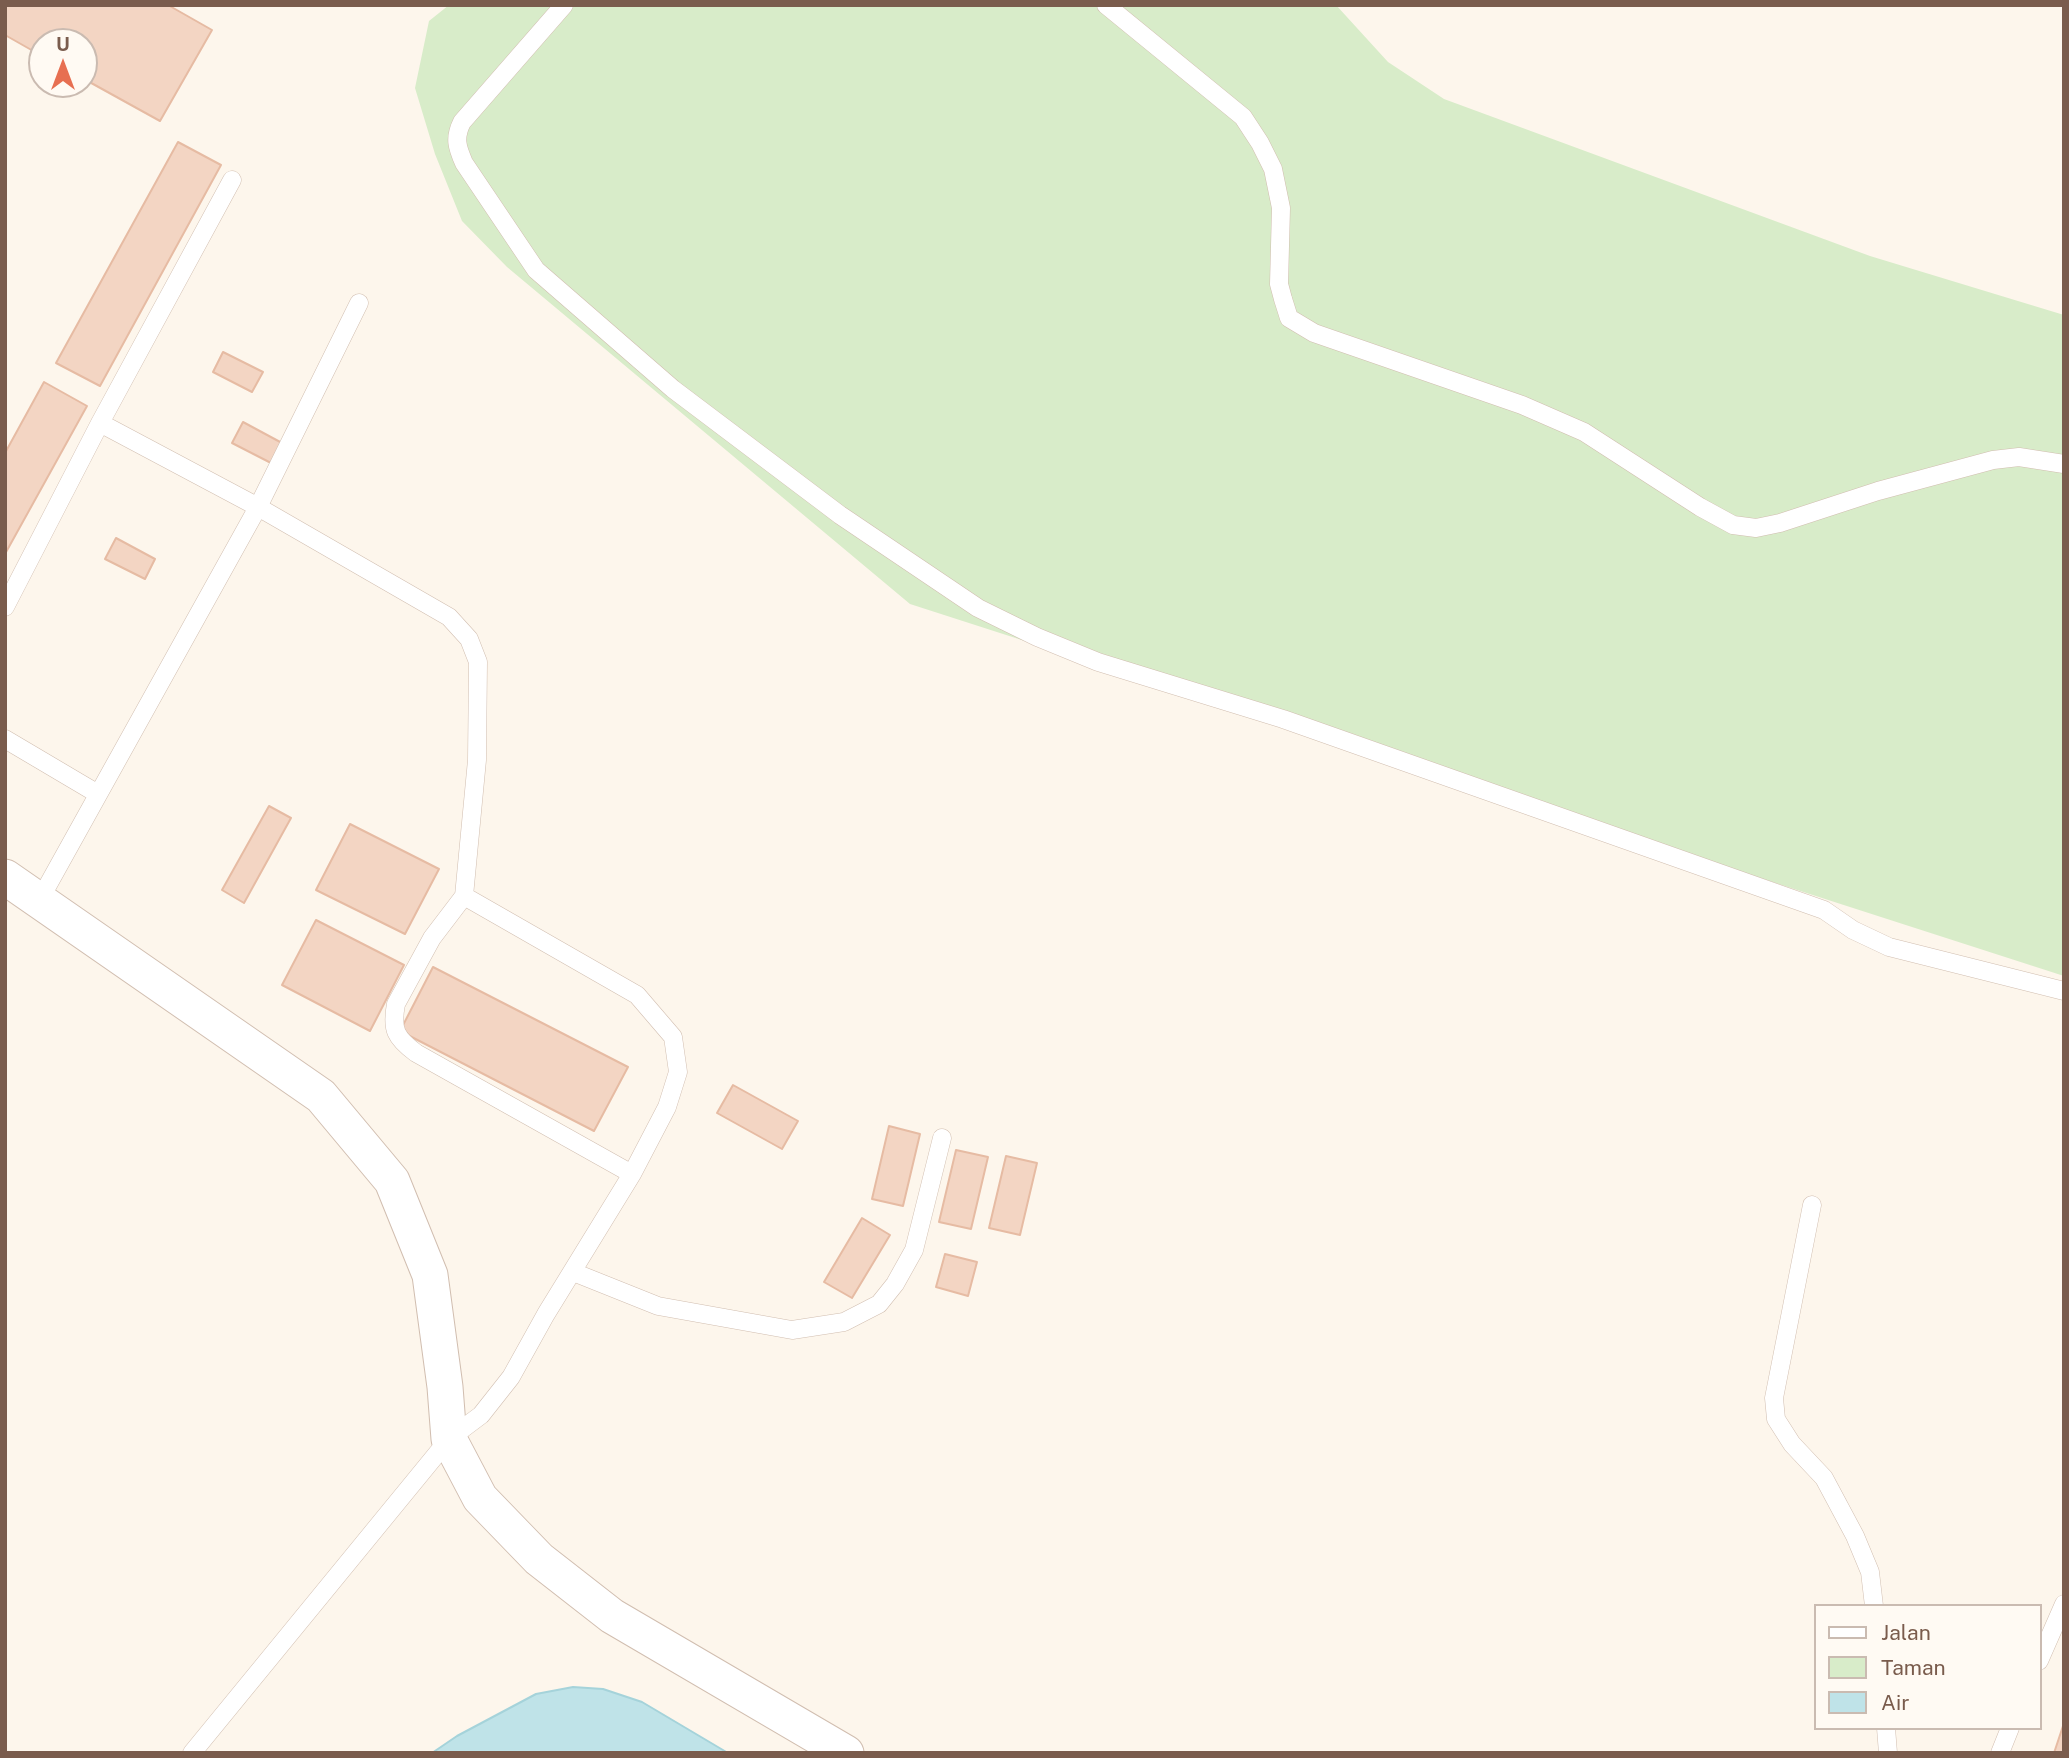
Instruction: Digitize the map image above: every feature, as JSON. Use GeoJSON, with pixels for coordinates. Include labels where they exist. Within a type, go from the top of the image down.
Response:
{"type":"FeatureCollection","features":[{"type":"Feature","properties":{"kind":"street"},"geometry":{"type":"LineString","coordinates":[[5,877],[321,1096],[392,1181],[430,1275],[449,1439],[480,1498],[540,1559],[612,1616],[846,1753]]}},
{"type":"Feature","properties":{"kind":"lane"},"geometry":{"type":"LineString","coordinates":[[564,5],[462,122],[456,134],[457,147],[464,163],[536,270],[673,389],[841,515],[978,608],[1037,637],[1098,662],[1283,719],[1824,910],[1853,930],[1889,947],[2064,992]]}},
{"type":"Feature","properties":{"kind":"lane"},"geometry":{"type":"LineString","coordinates":[[1105,5],[1243,117],[1254,134],[1273,169],[1281,208],[1279,284],[1283,299],[1289,317],[1314,333],[1522,405],[1584,432],[1700,508],[1733,525],[1756,528],[1780,523],[1878,491],[1993,460],[2019,457],[2064,464]]}},
{"type":"Feature","properties":{"kind":"lane"},"geometry":{"type":"LineString","coordinates":[[5,607],[100,423],[232,180]]}},
{"type":"Feature","properties":{"kind":"lane"},"geometry":{"type":"LineString","coordinates":[[39,901],[258,507],[359,303]]}},
{"type":"Feature","properties":{"kind":"lane"},"geometry":{"type":"LineString","coordinates":[[100,423],[258,507],[449,617],[468,639],[478,662],[477,735],[464,896],[432,937],[396,1004],[395,1031],[400,1041],[416,1053],[632,1174]]}},
{"type":"Feature","properties":{"kind":"lane"},"geometry":{"type":"LineString","coordinates":[[5,738],[98,794]]}},
{"type":"Feature","properties":{"kind":"lane"},"geometry":{"type":"LineString","coordinates":[[192,1753],[449,1439],[481,1415],[511,1377],[546,1314],[632,1174],[667,1107],[678,1072],[673,1037],[637,995],[464,896]]}},
{"type":"Feature","properties":{"kind":"lane"},"geometry":{"type":"LineString","coordinates":[[573,1272],[658,1306],[792,1330],[844,1322],[879,1304],[895,1284],[914,1250],[942,1138]]}},
{"type":"Feature","properties":{"kind":"lane"},"geometry":{"type":"LineString","coordinates":[[1812,1205],[1774,1398],[1776,1419],[1792,1444],[1824,1478],[1855,1535],[1870,1572],[1874,1604]]}},
{"type":"Feature","properties":{"kind":"lane"},"geometry":{"type":"LineString","coordinates":[[2041,1656],[2064,1604]]}},
{"type":"Feature","properties":{"kind":"lane"},"geometry":{"type":"LineString","coordinates":[[1886,1730],[1888,1753]]}},
{"type":"Feature","properties":{"kind":"lane"},"geometry":{"type":"LineString","coordinates":[[2000,1753],[2009,1730]]}},
{"type":"Feature","properties":{"kind":"green space"},"geometry":{"type":"Polygon","coordinates":[[[449,5],[1336,5],[1388,62],[1444,99],[1870,256],[2064,315],[2064,976],[910,604],[507,267],[462,221],[435,154],[415,88],[429,21],[449,5]]]}},
{"type":"Feature","properties":{"kind":"water"},"geometry":{"type":"Polygon","coordinates":[[[573,1687],[603,1689],[642,1702],[728,1753],[432,1753],[457,1736],[536,1694],[573,1687]]]}},
{"type":"Feature","properties":{"kind":"building"},"geometry":{"type":"Polygon","coordinates":[[[5,5],[168,5],[212,30],[160,121],[98,87],[98,28],[28,28],[28,48],[5,35],[5,5]]]}},
{"type":"Feature","properties":{"kind":"building"},"geometry":{"type":"Polygon","coordinates":[[[178,142],[221,165],[100,386],[56,363],[178,142]]]}},
{"type":"Feature","properties":{"kind":"building"},"geometry":{"type":"Polygon","coordinates":[[[223,352],[263,372],[252,392],[213,372],[223,352]]]}},
{"type":"Feature","properties":{"kind":"building"},"geometry":{"type":"Polygon","coordinates":[[[44,382],[87,406],[5,554],[5,453],[44,382]]]}},
{"type":"Feature","properties":{"kind":"building"},"geometry":{"type":"Polygon","coordinates":[[[243,422],[282,443],[271,463],[232,443],[243,422]]]}},
{"type":"Feature","properties":{"kind":"building"},"geometry":{"type":"Polygon","coordinates":[[[116,538],[155,559],[145,579],[105,559],[116,538]]]}},
{"type":"Feature","properties":{"kind":"building"},"geometry":{"type":"Polygon","coordinates":[[[269,806],[291,818],[244,903],[222,890],[269,806]]]}},
{"type":"Feature","properties":{"kind":"building"},"geometry":{"type":"Polygon","coordinates":[[[350,824],[439,869],[405,934],[316,890],[350,824]]]}},
{"type":"Feature","properties":{"kind":"building"},"geometry":{"type":"Polygon","coordinates":[[[316,920],[404,965],[370,1031],[282,985],[316,920]]]}},
{"type":"Feature","properties":{"kind":"building"},"geometry":{"type":"Polygon","coordinates":[[[433,967],[628,1067],[594,1131],[400,1031],[433,967]]]}},
{"type":"Feature","properties":{"kind":"building"},"geometry":{"type":"Polygon","coordinates":[[[733,1085],[798,1121],[782,1149],[717,1113],[733,1085]]]}},
{"type":"Feature","properties":{"kind":"building"},"geometry":{"type":"Polygon","coordinates":[[[889,1126],[920,1134],[903,1206],[872,1199],[889,1126]]]}},
{"type":"Feature","properties":{"kind":"building"},"geometry":{"type":"Polygon","coordinates":[[[956,1150],[988,1157],[971,1229],[939,1222],[956,1150]]]}},
{"type":"Feature","properties":{"kind":"building"},"geometry":{"type":"Polygon","coordinates":[[[1006,1156],[1037,1163],[1020,1235],[989,1228],[1006,1156]]]}},
{"type":"Feature","properties":{"kind":"building"},"geometry":{"type":"Polygon","coordinates":[[[862,1218],[890,1235],[852,1298],[824,1282],[862,1218]]]}},
{"type":"Feature","properties":{"kind":"building"},"geometry":{"type":"Polygon","coordinates":[[[945,1254],[977,1262],[968,1296],[936,1287],[945,1254]]]}},
{"type":"Feature","properties":{"kind":"building"},"geometry":{"type":"Polygon","coordinates":[[[2064,1723],[2064,1753],[2054,1753],[2064,1723]]]}}]}
